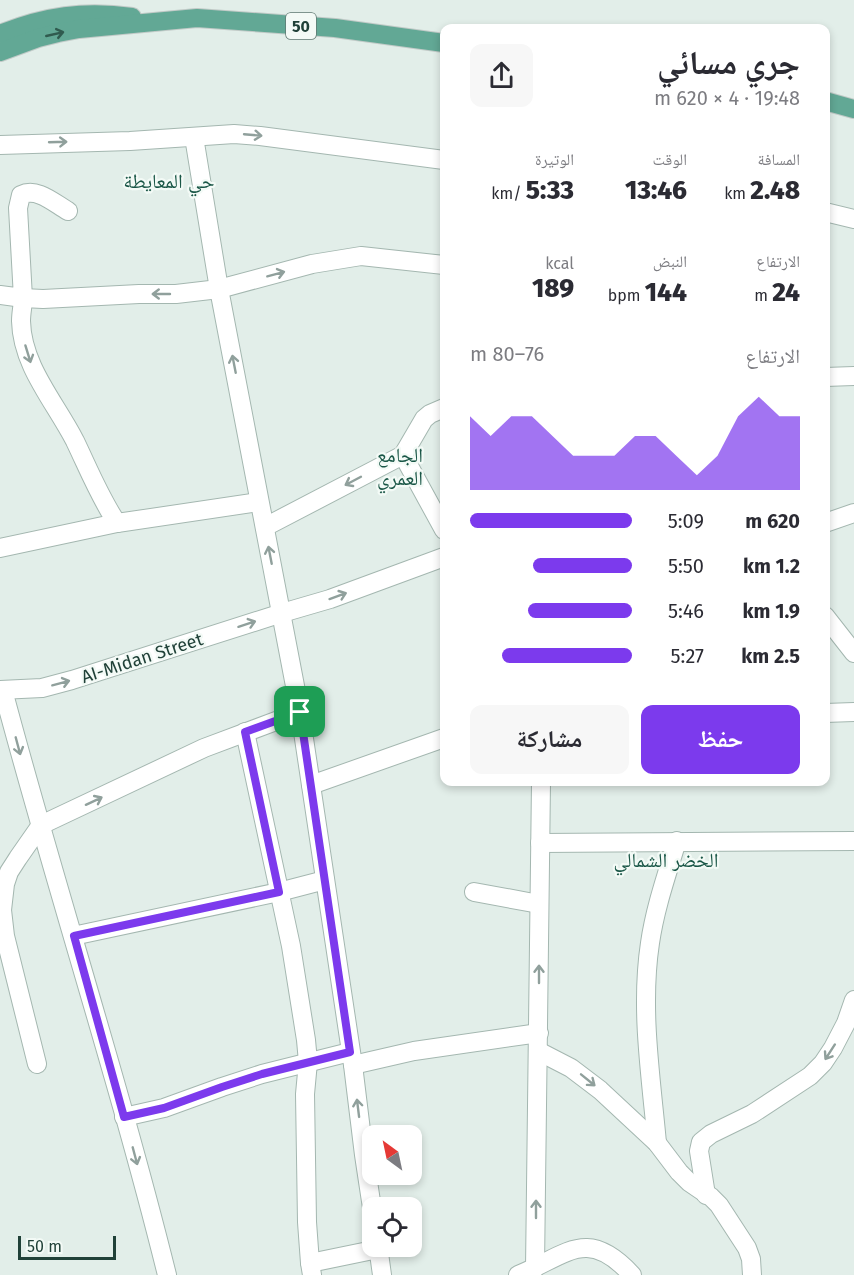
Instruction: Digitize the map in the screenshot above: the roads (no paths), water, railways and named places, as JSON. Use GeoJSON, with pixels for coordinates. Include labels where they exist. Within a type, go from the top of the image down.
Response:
{"type":"FeatureCollection","features":[{"type":"Feature","properties":{"kind":"main road","name":"50"},"geometry":{"type":"LineString","coordinates":[[0,34],[41,20],[86,13],[157,21]]}},
{"type":"Feature","properties":{"kind":"main road","name":"50"},"geometry":{"type":"LineString","coordinates":[[9,49],[58,33],[79,29],[197,18],[335,28],[440,42]]}},
{"type":"Feature","properties":{"kind":"main road"},"geometry":{"type":"LineString","coordinates":[[0,62],[9,49]]}},
{"type":"Feature","properties":{"kind":"main road"},"geometry":{"type":"LineString","coordinates":[[830,102],[854,109]]}},
{"type":"Feature","properties":{"kind":"street"},"geometry":{"type":"LineString","coordinates":[[0,145],[130,141],[234,134],[440,159]]}},
{"type":"Feature","properties":{"kind":"street"},"geometry":{"type":"LineString","coordinates":[[194,137],[219,289],[300,712],[370,1197]]}},
{"type":"Feature","properties":{"kind":"street"},"geometry":{"type":"LineString","coordinates":[[68,211],[39,194],[30,192],[21,195],[18,208],[23,340],[31,363],[117,523]]}},
{"type":"Feature","properties":{"kind":"street"},"geometry":{"type":"LineString","coordinates":[[830,213],[854,219]]}},
{"type":"Feature","properties":{"kind":"street"},"geometry":{"type":"LineString","coordinates":[[0,295],[43,299],[176,294],[219,289],[312,264],[361,256],[440,265]]}},
{"type":"Feature","properties":{"kind":"street"},"geometry":{"type":"LineString","coordinates":[[830,377],[854,376]]}},
{"type":"Feature","properties":{"kind":"street"},"geometry":{"type":"LineString","coordinates":[[265,527],[403,455],[424,419],[440,410]]}},
{"type":"Feature","properties":{"kind":"street"},"geometry":{"type":"LineString","coordinates":[[403,455],[440,523]]}},
{"type":"Feature","properties":{"kind":"street"},"geometry":{"type":"LineString","coordinates":[[0,549],[117,523],[259,502]]}},
{"type":"Feature","properties":{"kind":"street"},"geometry":{"type":"LineString","coordinates":[[830,521],[854,513]]}},
{"type":"Feature","properties":{"kind":"street","name":"AI-Midan Street"},"geometry":{"type":"LineString","coordinates":[[2,690],[42,688],[72,681],[330,599],[440,558]]}},
{"type":"Feature","properties":{"kind":"street"},"geometry":{"type":"LineString","coordinates":[[830,622],[854,653]]}},
{"type":"Feature","properties":{"kind":"street"},"geometry":{"type":"LineString","coordinates":[[2,690],[74,936],[167,1275]]}},
{"type":"Feature","properties":{"kind":"street"},"geometry":{"type":"LineString","coordinates":[[38,1064],[5,936],[2,910],[9,872],[41,825],[204,748],[300,712]]}},
{"type":"Feature","properties":{"kind":"street"},"geometry":{"type":"LineString","coordinates":[[830,713],[854,712]]}},
{"type":"Feature","properties":{"kind":"street"},"geometry":{"type":"LineString","coordinates":[[245,732],[291,946],[302,1012],[308,1062],[305,1094],[307,1222],[311,1269],[362,1253]]}},
{"type":"Feature","properties":{"kind":"street"},"geometry":{"type":"LineString","coordinates":[[311,785],[440,739]]}},
{"type":"Feature","properties":{"kind":"street"},"geometry":{"type":"LineString","coordinates":[[541,786],[538,1042],[543,1269]]}},
{"type":"Feature","properties":{"kind":"street"},"geometry":{"type":"LineString","coordinates":[[657,1143],[645,1008],[650,944],[656,912],[677,841]]}},
{"type":"Feature","properties":{"kind":"street"},"geometry":{"type":"LineString","coordinates":[[540,843],[854,841]]}},
{"type":"Feature","properties":{"kind":"street"},"geometry":{"type":"LineString","coordinates":[[74,936],[325,880]]}},
{"type":"Feature","properties":{"kind":"street"},"geometry":{"type":"LineString","coordinates":[[474,892],[539,904]]}},
{"type":"Feature","properties":{"kind":"street"},"geometry":{"type":"LineString","coordinates":[[706,1195],[699,1151],[704,1138],[752,1114],[810,1076],[833,1048],[846,1023],[854,1000]]}},
{"type":"Feature","properties":{"kind":"street"},"geometry":{"type":"LineString","coordinates":[[124,1117],[164,1108],[232,1083],[308,1062],[538,1042],[600,1090],[657,1143],[679,1172],[696,1189],[712,1198],[725,1212],[747,1248],[751,1259],[752,1275]]}},
{"type":"Feature","properties":{"kind":"street"},"geometry":{"type":"LineString","coordinates":[[518,1275],[543,1269],[575,1248],[586,1247],[612,1256],[632,1275]]}},
{"type":"Feature","properties":{"kind":"street"},"geometry":{"type":"LineString","coordinates":[[379,1257],[382,1275]]}},
{"type":"Feature","properties":{"kind":"district","name":"حي المعايطة"},"geometry":{"type":"Point","coordinates":[169,181]}},
{"type":"Feature","properties":{"kind":"district","name":"الجامع العمري"},"geometry":{"type":"Point","coordinates":[400,466]}},
{"type":"Feature","properties":{"kind":"district","name":"الخضر الشمالي"},"geometry":{"type":"Point","coordinates":[666,860]}}]}
